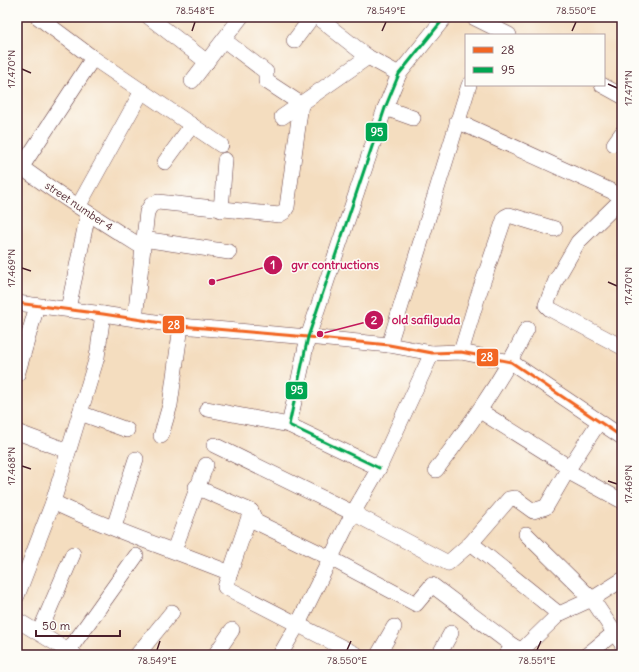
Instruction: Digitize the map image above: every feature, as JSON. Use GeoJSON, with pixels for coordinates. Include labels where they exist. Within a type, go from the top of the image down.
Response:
{"type":"FeatureCollection","features":[{"type":"Feature","properties":{"kind":"street"},"geometry":{"type":"LineString","coordinates":[[150,17],[207,62]]}},
{"type":"Feature","properties":{"kind":"street"},"geometry":{"type":"LineString","coordinates":[[192,80],[241,17]]}},
{"type":"Feature","properties":{"kind":"street"},"geometry":{"type":"LineString","coordinates":[[294,41],[312,17]]}},
{"type":"Feature","properties":{"kind":"street"},"geometry":{"type":"LineString","coordinates":[[317,17],[368,57],[399,74]]}},
{"type":"Feature","properties":{"kind":"street"},"geometry":{"type":"LineString","coordinates":[[289,426],[308,337],[384,108],[399,74],[445,17]]}},
{"type":"Feature","properties":{"kind":"street"},"geometry":{"type":"LineString","coordinates":[[472,17],[507,34]]}},
{"type":"Feature","properties":{"kind":"street"},"geometry":{"type":"LineString","coordinates":[[45,19],[93,58],[192,125],[223,152],[222,210]]}},
{"type":"Feature","properties":{"kind":"street"},"geometry":{"type":"LineString","coordinates":[[224,40],[266,72],[266,80],[301,104]]}},
{"type":"Feature","properties":{"kind":"street"},"geometry":{"type":"LineString","coordinates":[[282,117],[368,57]]}},
{"type":"Feature","properties":{"kind":"street"},"geometry":{"type":"LineString","coordinates":[[19,168],[93,58]]}},
{"type":"Feature","properties":{"kind":"street"},"geometry":{"type":"LineString","coordinates":[[389,345],[469,86]]}},
{"type":"Feature","properties":{"kind":"street"},"geometry":{"type":"LineString","coordinates":[[604,86],[622,96]]}},
{"type":"Feature","properties":{"kind":"street"},"geometry":{"type":"LineString","coordinates":[[68,309],[84,210],[142,91]]}},
{"type":"Feature","properties":{"kind":"street"},"geometry":{"type":"LineString","coordinates":[[135,319],[147,212],[151,205],[158,202],[279,215],[284,212],[287,206],[301,104]]}},
{"type":"Feature","properties":{"kind":"street"},"geometry":{"type":"LineString","coordinates":[[384,108],[413,118]]}},
{"type":"Feature","properties":{"kind":"street"},"geometry":{"type":"LineString","coordinates":[[458,121],[622,198],[578,242],[556,280],[546,305],[550,309],[622,347]]}},
{"type":"Feature","properties":{"kind":"street"},"geometry":{"type":"LineString","coordinates":[[165,162],[192,125]]}},
{"type":"Feature","properties":{"kind":"street","name":"street number 4"},"geometry":{"type":"LineString","coordinates":[[19,168],[84,210],[143,243]]}},
{"type":"Feature","properties":{"kind":"street"},"geometry":{"type":"LineString","coordinates":[[461,352],[479,292],[506,217],[509,215],[555,229]]}},
{"type":"Feature","properties":{"kind":"street"},"geometry":{"type":"LineString","coordinates":[[143,243],[229,252]]}},
{"type":"Feature","properties":{"kind":"street"},"geometry":{"type":"LineString","coordinates":[[17,303],[181,326],[389,345],[432,353],[461,352],[511,362],[599,422],[621,435]]}},
{"type":"Feature","properties":{"kind":"street"},"geometry":{"type":"LineString","coordinates":[[17,375],[37,306]]}},
{"type":"Feature","properties":{"kind":"street"},"geometry":{"type":"LineString","coordinates":[[19,588],[53,502],[97,357],[103,314]]}},
{"type":"Feature","properties":{"kind":"street"},"geometry":{"type":"LineString","coordinates":[[161,436],[170,405],[181,326]]}},
{"type":"Feature","properties":{"kind":"street"},"geometry":{"type":"LineString","coordinates":[[436,470],[480,411],[511,362],[526,329]]}},
{"type":"Feature","properties":{"kind":"street"},"geometry":{"type":"LineString","coordinates":[[280,655],[298,624],[353,513],[380,468],[432,353]]}},
{"type":"Feature","properties":{"kind":"street"},"geometry":{"type":"LineString","coordinates":[[207,409],[289,426],[380,468]]}},
{"type":"Feature","properties":{"kind":"street"},"geometry":{"type":"LineString","coordinates":[[480,411],[568,469],[622,501]]}},
{"type":"Feature","properties":{"kind":"street"},"geometry":{"type":"LineString","coordinates":[[80,413],[127,430]]}},
{"type":"Feature","properties":{"kind":"street"},"geometry":{"type":"LineString","coordinates":[[214,445],[353,513],[448,563],[471,543],[509,499],[515,498],[533,511],[546,507],[568,469],[599,422]]}},
{"type":"Feature","properties":{"kind":"street"},"geometry":{"type":"LineString","coordinates":[[17,432],[68,451]]}},
{"type":"Feature","properties":{"kind":"street"},"geometry":{"type":"LineString","coordinates":[[114,527],[136,459]]}},
{"type":"Feature","properties":{"kind":"street"},"geometry":{"type":"LineString","coordinates":[[174,550],[196,487],[206,465]]}},
{"type":"Feature","properties":{"kind":"street"},"geometry":{"type":"LineString","coordinates":[[196,487],[251,511],[256,522],[330,558],[416,604],[432,585],[509,651],[524,648],[559,614],[592,599],[622,580]]}},
{"type":"Feature","properties":{"kind":"street"},"geometry":{"type":"LineString","coordinates":[[53,502],[85,518],[114,527],[230,573]]}},
{"type":"Feature","properties":{"kind":"street"},"geometry":{"type":"LineString","coordinates":[[251,511],[225,587],[357,655]]}},
{"type":"Feature","properties":{"kind":"street"},"geometry":{"type":"LineString","coordinates":[[526,534],[592,599],[618,638],[587,655]]}},
{"type":"Feature","properties":{"kind":"street"},"geometry":{"type":"LineString","coordinates":[[471,543],[559,614]]}},
{"type":"Feature","properties":{"kind":"street"},"geometry":{"type":"LineString","coordinates":[[39,633],[73,554]]}},
{"type":"Feature","properties":{"kind":"street"},"geometry":{"type":"LineString","coordinates":[[17,620],[72,653],[136,556]]}},
{"type":"Feature","properties":{"kind":"street"},"geometry":{"type":"LineString","coordinates":[[137,655],[172,612]]}},
{"type":"Feature","properties":{"kind":"street"},"geometry":{"type":"LineString","coordinates":[[378,655],[394,626]]}},
{"type":"Feature","properties":{"kind":"street"},"geometry":{"type":"LineString","coordinates":[[215,655],[232,630]]}},
{"type":"Feature","properties":{"kind":"street"},"geometry":{"type":"LineString","coordinates":[[439,655],[451,633]]}},
{"type":"Feature","properties":{"kind":"transit line","name":"95"},"geometry":{"type":"LineString","coordinates":[[379,468],[289,425],[308,337],[385,108],[399,74],[445,17]]}},
{"type":"Feature","properties":{"kind":"transit line","name":"28"},"geometry":{"type":"LineString","coordinates":[[17,303],[181,326],[389,345],[432,353],[461,352],[511,362],[622,437]]}},
{"type":"Feature","properties":{"kind":"place","name":"gvr contructions"},"geometry":{"type":"Point","coordinates":[212,282]}},
{"type":"Feature","properties":{"kind":"place","name":"old safilguda"},"geometry":{"type":"Point","coordinates":[320,334]}}]}
